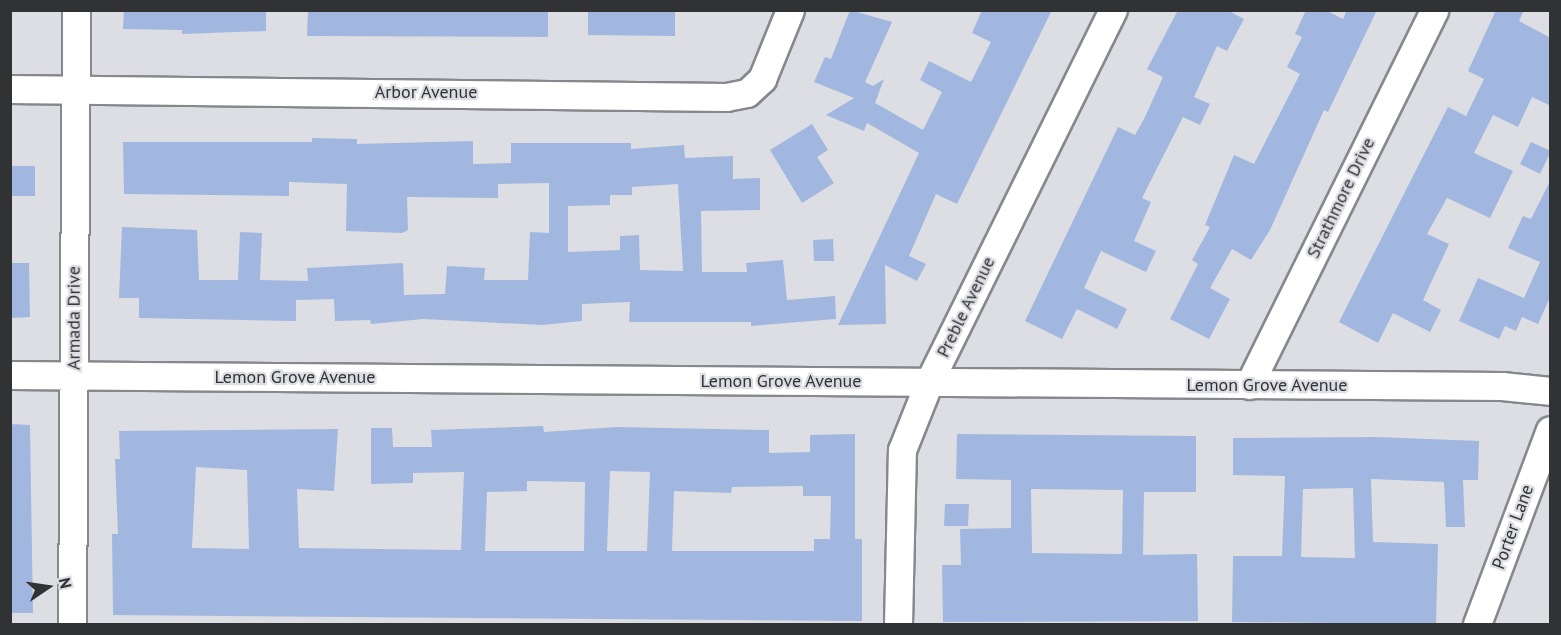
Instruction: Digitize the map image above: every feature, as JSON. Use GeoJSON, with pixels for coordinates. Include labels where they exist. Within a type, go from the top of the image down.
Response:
{"type":"FeatureCollection","features":[{"type":"Feature","properties":{"kind":"street","name":"Armada Drive"},"geometry":{"type":"LineString","coordinates":[[72,624],[76,10]]}},
{"type":"Feature","properties":{"kind":"street","name":"Arbor Avenue"},"geometry":{"type":"LineString","coordinates":[[10,89],[726,97],[747,93],[762,79],[789,10]]}},
{"type":"Feature","properties":{"kind":"street","name":"Preble Avenue"},"geometry":{"type":"LineString","coordinates":[[898,624],[902,450],[929,382],[1113,10]]}},
{"type":"Feature","properties":{"kind":"street","name":"Strathmore Drive"},"geometry":{"type":"LineString","coordinates":[[1249,385],[1434,10]]}},
{"type":"Feature","properties":{"kind":"street","name":"Lemon Grove Avenue"},"geometry":{"type":"LineString","coordinates":[[10,375],[1518,386],[1551,391]]}},
{"type":"Feature","properties":{"kind":"street","name":"Porter Lane"},"geometry":{"type":"LineString","coordinates":[[1477,624],[1551,430]]}},
{"type":"Feature","properties":{"kind":"building"},"geometry":{"type":"Polygon","coordinates":[[[124,10],[266,10],[266,31],[182,34],[182,30],[123,29],[124,10]]]}},
{"type":"Feature","properties":{"kind":"building"},"geometry":{"type":"Polygon","coordinates":[[[308,10],[548,10],[548,37],[307,36],[308,10]]]}},
{"type":"Feature","properties":{"kind":"building"},"geometry":{"type":"Polygon","coordinates":[[[588,10],[675,10],[675,36],[588,35],[588,10]]]}},
{"type":"Feature","properties":{"kind":"building"},"geometry":{"type":"Polygon","coordinates":[[[850,10],[892,22],[865,82],[873,86],[884,79],[875,103],[923,130],[942,92],[920,80],[929,61],[971,82],[991,42],[972,33],[982,10],[1052,10],[957,204],[936,194],[909,256],[926,264],[917,281],[885,265],[886,324],[838,325],[919,153],[867,123],[864,131],[826,115],[854,98],[814,82],[825,57],[831,59],[850,10]]]}},
{"type":"Feature","properties":{"kind":"building"},"geometry":{"type":"Polygon","coordinates":[[[1178,10],[1227,10],[1244,19],[1227,51],[1217,46],[1194,97],[1210,104],[1200,125],[1183,117],[1142,198],[1151,202],[1134,241],[1156,251],[1146,272],[1101,251],[1084,288],[1127,309],[1117,329],[1077,309],[1062,339],[1025,321],[1118,127],[1135,135],[1145,117],[1163,77],[1147,69],[1178,10]]]}},
{"type":"Feature","properties":{"kind":"building"},"geometry":{"type":"Polygon","coordinates":[[[1306,10],[1325,10],[1343,19],[1347,10],[1377,10],[1328,112],[1324,110],[1270,230],[1251,260],[1232,249],[1210,288],[1230,299],[1209,339],[1170,319],[1198,264],[1192,260],[1210,227],[1205,225],[1234,155],[1254,164],[1300,74],[1287,67],[1302,37],[1295,34],[1306,10]]]}},
{"type":"Feature","properties":{"kind":"building"},"geometry":{"type":"Polygon","coordinates":[[[1496,10],[1524,10],[1519,21],[1551,38],[1551,106],[1532,97],[1518,127],[1493,115],[1474,153],[1513,171],[1490,218],[1447,198],[1427,234],[1449,244],[1423,300],[1441,310],[1430,332],[1393,313],[1378,343],[1339,322],[1448,107],[1466,116],[1484,79],[1468,71],[1496,10]]]}},
{"type":"Feature","properties":{"kind":"building"},"geometry":{"type":"Polygon","coordinates":[[[812,124],[828,150],[817,157],[834,183],[802,203],[770,150],[812,124]]]}},
{"type":"Feature","properties":{"kind":"building"},"geometry":{"type":"Polygon","coordinates":[[[312,138],[357,139],[357,144],[473,141],[473,164],[511,163],[511,143],[631,143],[631,149],[684,145],[685,158],[733,156],[733,179],[760,178],[760,210],[701,211],[702,272],[747,272],[746,263],[783,260],[787,300],[835,296],[836,319],[751,326],[751,322],[629,322],[630,302],[582,304],[582,321],[542,325],[423,319],[371,324],[370,320],[335,321],[334,299],[296,300],[296,321],[139,318],[139,298],[119,298],[122,227],[197,230],[199,280],[238,280],[240,232],[262,233],[260,280],[308,281],[307,268],[403,263],[404,295],[445,294],[447,266],[485,268],[484,280],[528,280],[530,232],[549,233],[549,183],[498,184],[498,198],[407,197],[408,230],[402,233],[346,231],[347,184],[289,182],[289,196],[124,194],[123,142],[312,142],[312,138]],[[678,184],[632,187],[632,195],[610,195],[610,205],[568,206],[568,252],[620,250],[620,236],[639,235],[640,270],[683,271],[678,184]]]}},
{"type":"Feature","properties":{"kind":"building"},"geometry":{"type":"Polygon","coordinates":[[[1531,142],[1551,151],[1540,174],[1520,164],[1531,142]]]}},
{"type":"Feature","properties":{"kind":"building"},"geometry":{"type":"Polygon","coordinates":[[[10,166],[35,166],[35,196],[10,196],[10,166]]]}},
{"type":"Feature","properties":{"kind":"building"},"geometry":{"type":"Polygon","coordinates":[[[1551,179],[1551,295],[1538,324],[1522,317],[1516,331],[1505,326],[1499,339],[1459,321],[1478,278],[1524,298],[1540,262],[1508,248],[1523,216],[1531,219],[1551,179]]]}},
{"type":"Feature","properties":{"kind":"building"},"geometry":{"type":"Polygon","coordinates":[[[833,239],[834,261],[814,261],[813,240],[833,239]]]}},
{"type":"Feature","properties":{"kind":"building"},"geometry":{"type":"Polygon","coordinates":[[[10,263],[29,263],[30,317],[10,318],[10,263]]]}},
{"type":"Feature","properties":{"kind":"building"},"geometry":{"type":"Polygon","coordinates":[[[10,424],[30,425],[33,613],[10,613],[10,424]]]}},
{"type":"Feature","properties":{"kind":"building"},"geometry":{"type":"Polygon","coordinates":[[[543,426],[544,432],[617,427],[769,430],[769,453],[810,452],[810,435],[855,434],[855,539],[862,539],[862,621],[113,615],[112,534],[118,534],[115,459],[120,459],[119,431],[338,429],[334,491],[297,489],[299,548],[461,550],[464,472],[413,473],[413,483],[371,484],[371,428],[392,428],[393,447],[432,447],[431,430],[543,426]],[[196,467],[192,548],[249,549],[247,470],[196,467]],[[610,471],[607,551],[647,551],[650,472],[610,471]],[[527,481],[527,491],[487,492],[485,551],[584,551],[585,482],[527,481]],[[803,486],[732,487],[731,493],[674,491],[672,551],[814,551],[814,539],[830,539],[831,496],[803,496],[803,486]]]}},
{"type":"Feature","properties":{"kind":"building"},"geometry":{"type":"Polygon","coordinates":[[[957,434],[1196,436],[1196,492],[1144,492],[1143,555],[1197,554],[1198,621],[943,622],[942,565],[961,565],[960,529],[1011,528],[1011,480],[956,479],[957,434]],[[1031,489],[1032,553],[1122,554],[1123,490],[1031,489]]]}},
{"type":"Feature","properties":{"kind":"building"},"geometry":{"type":"Polygon","coordinates":[[[1377,437],[1479,441],[1478,480],[1463,480],[1465,527],[1446,527],[1444,482],[1371,479],[1373,542],[1438,544],[1436,624],[1232,622],[1233,556],[1282,556],[1285,476],[1233,475],[1233,438],[1377,437]],[[1353,488],[1303,489],[1301,557],[1355,558],[1353,488]]]}},
{"type":"Feature","properties":{"kind":"building"},"geometry":{"type":"Polygon","coordinates":[[[945,504],[969,504],[968,526],[944,526],[945,504]]]}}]}
